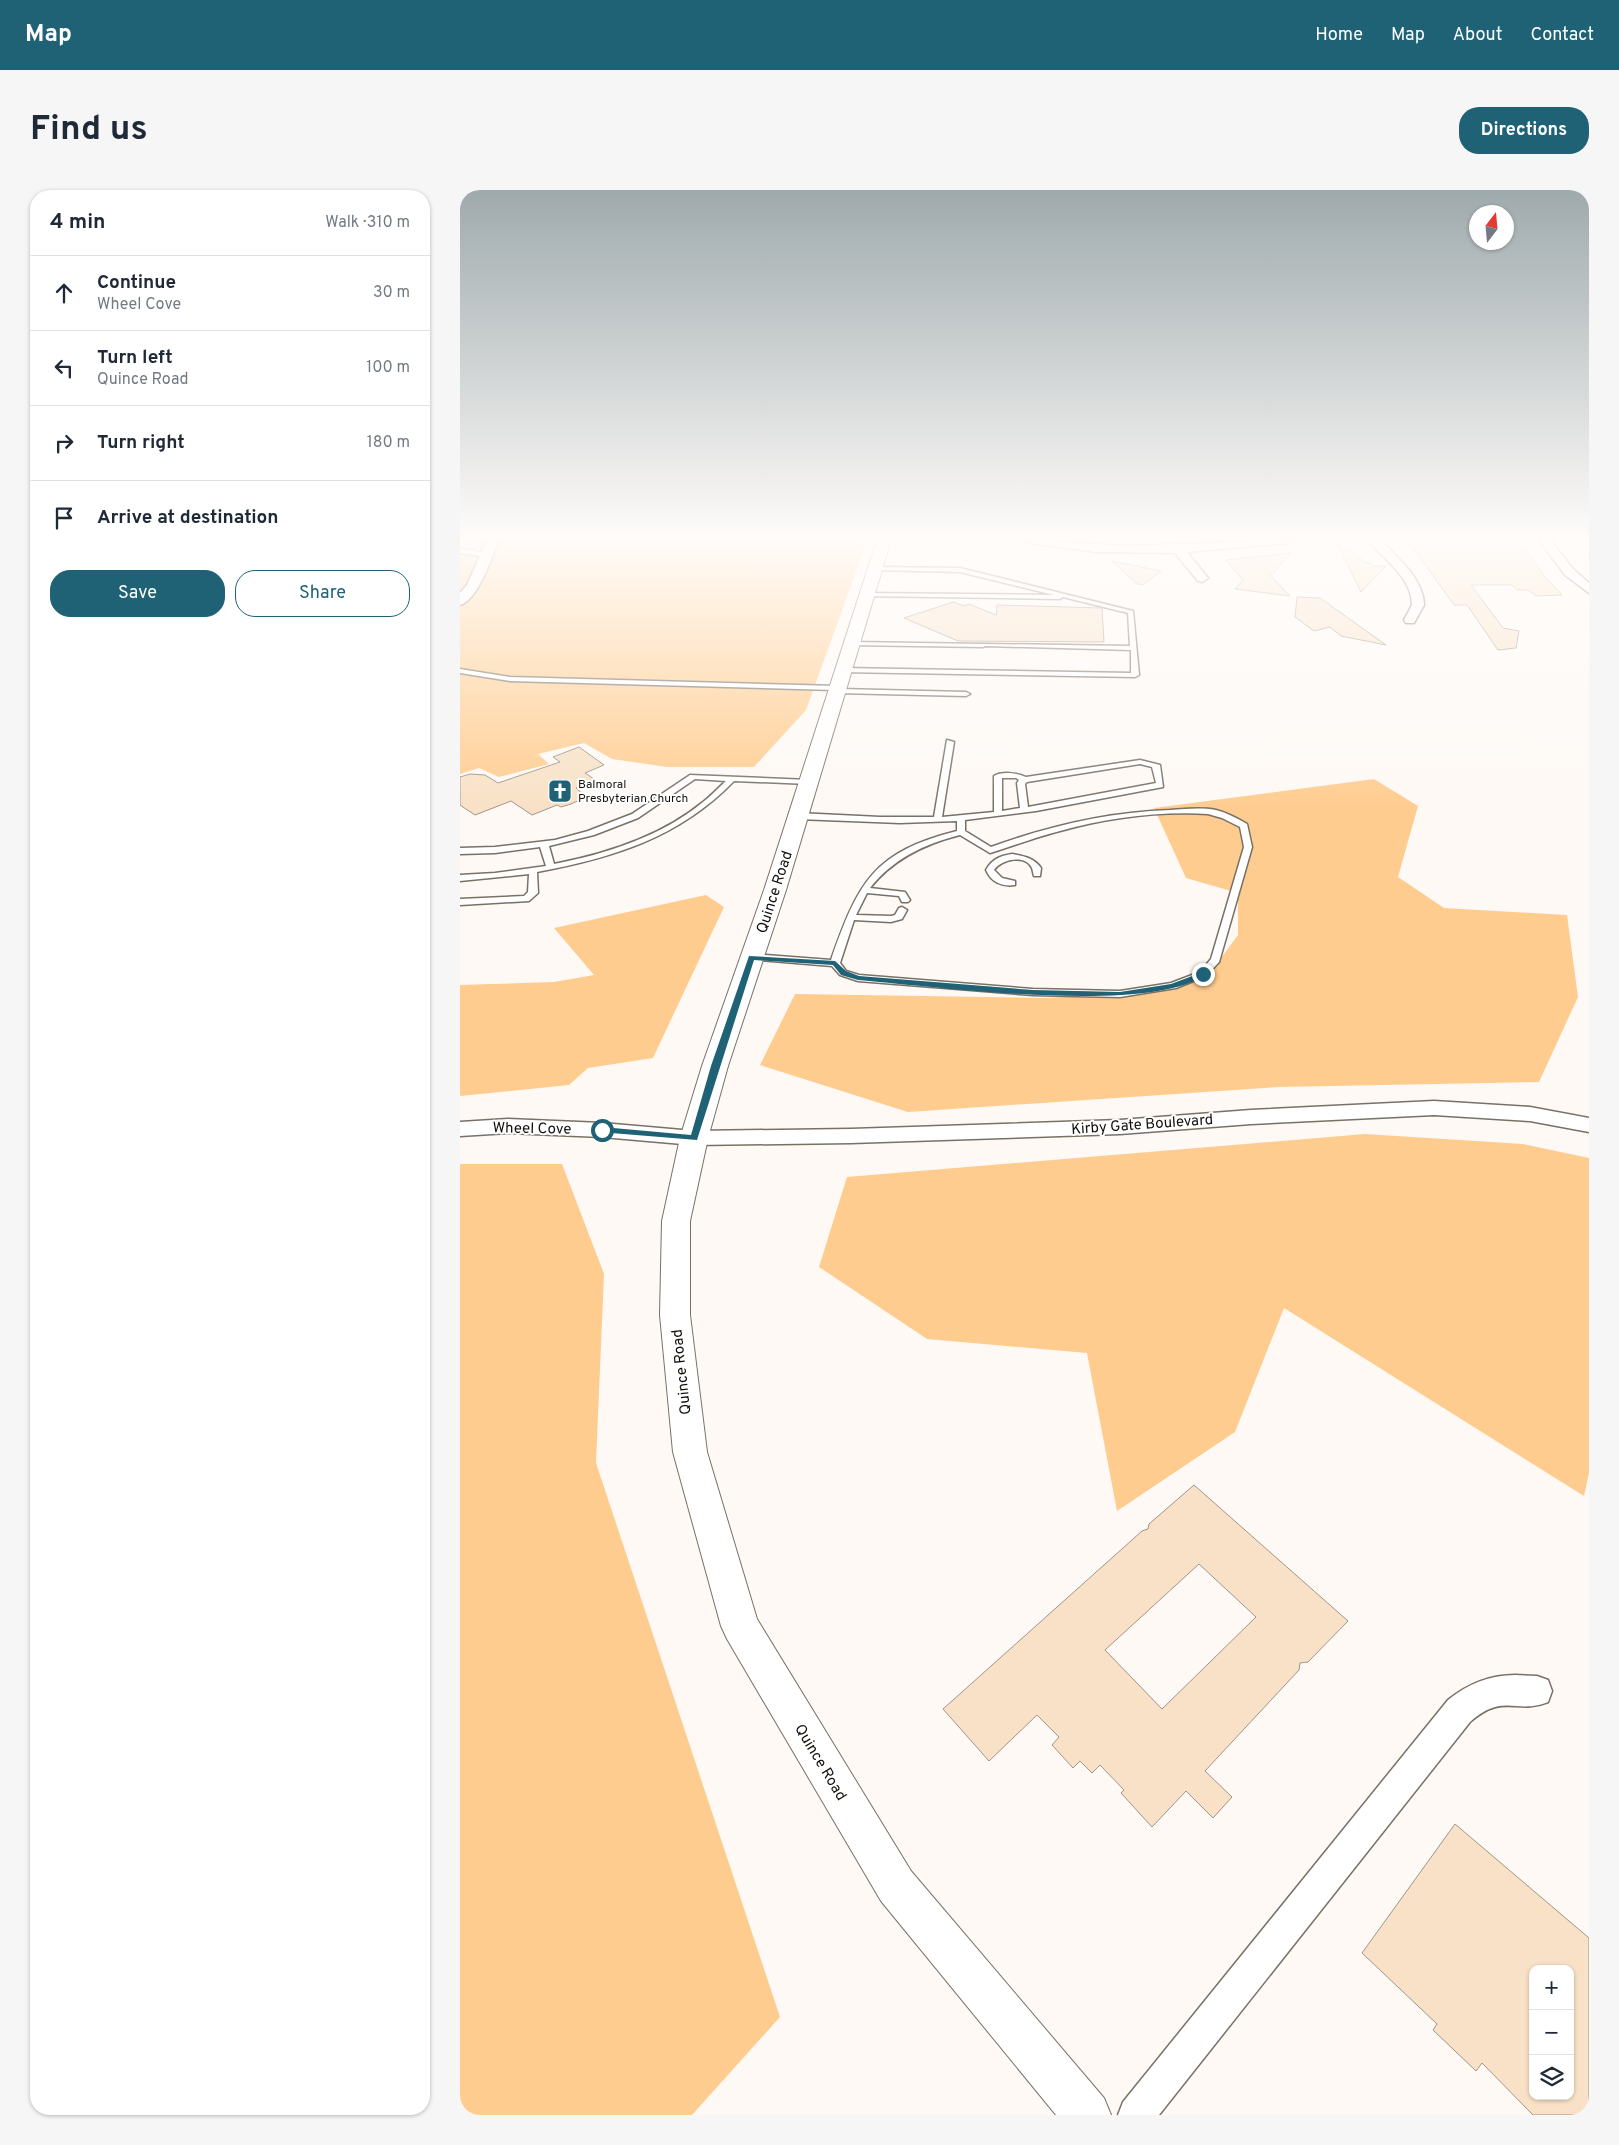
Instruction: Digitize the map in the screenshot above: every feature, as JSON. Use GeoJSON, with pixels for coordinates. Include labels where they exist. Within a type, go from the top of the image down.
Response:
{"type":"FeatureCollection","features":[{"type":"Feature","properties":{"kind":"main road","name":"Quince Road"},"geometry":{"type":"LineString","coordinates":[[856,630],[798,816],[715,1066],[694,1138],[676,1221],[675,1315],[690,1452],[740,1626],[896,1886],[1087,2115]]}},
{"type":"Feature","properties":{"kind":"street","name":"Kirby Gate Boulevard"},"geometry":{"type":"LineString","coordinates":[[694,1138],[851,1136],[1120,1127],[1251,1117],[1434,1108],[1530,1114],[1589,1125]]}},
{"type":"Feature","properties":{"kind":"street","name":"Wheel Cove"},"geometry":{"type":"LineString","coordinates":[[460,1129],[527,1127],[602,1130],[694,1138]]}},
{"type":"Feature","properties":{"kind":"street"},"geometry":{"type":"LineString","coordinates":[[1136,2115],[1460,1710],[1472,1698],[1488,1690],[1538,1691]]}},
{"type":"Feature","properties":{"kind":"lane"},"geometry":{"type":"LineString","coordinates":[[460,671],[510,679],[839,683],[1135,674],[1132,630]]}},
{"type":"Feature","properties":{"kind":"lane"},"geometry":{"type":"LineString","coordinates":[[852,644],[1134,648]]}},
{"type":"Feature","properties":{"kind":"lane"},"geometry":{"type":"LineString","coordinates":[[839,683],[966,694]]}},
{"type":"Feature","properties":{"kind":"lane"},"geometry":{"type":"LineString","coordinates":[[938,818],[950,742]]}},
{"type":"Feature","properties":{"kind":"lane"},"geometry":{"type":"LineString","coordinates":[[798,816],[962,818],[1024,808],[1160,785],[1156,765],[1140,762],[1025,780],[1017,776],[998,776],[998,812]]}},
{"type":"Feature","properties":{"kind":"lane"},"geometry":{"type":"LineString","coordinates":[[460,851],[544,845],[591,833],[635,816],[693,776],[731,780],[808,782]]}},
{"type":"Feature","properties":{"kind":"lane"},"geometry":{"type":"LineString","coordinates":[[460,878],[533,872],[597,857],[664,832],[693,814],[721,792],[731,780]]}},
{"type":"Feature","properties":{"kind":"lane"},"geometry":{"type":"LineString","coordinates":[[1024,808],[1021,783],[1025,780]]}},
{"type":"Feature","properties":{"kind":"lane"},"geometry":{"type":"LineString","coordinates":[[752,957],[835,963],[843,973],[858,978],[1033,992],[1120,994],[1173,986],[1203,974],[1216,960],[1248,847],[1244,826],[1230,818],[1212,812],[1193,812],[1146,813],[1085,820],[1037,833],[990,850]]}},
{"type":"Feature","properties":{"kind":"lane"},"geometry":{"type":"LineString","coordinates":[[961,832],[962,818]]}},
{"type":"Feature","properties":{"kind":"lane"},"geometry":{"type":"LineString","coordinates":[[835,963],[851,917],[864,890],[884,868],[908,850],[932,838],[961,832],[1002,859]]}},
{"type":"Feature","properties":{"kind":"lane"},"geometry":{"type":"LineString","coordinates":[[544,845],[551,868]]}},
{"type":"Feature","properties":{"kind":"lane"},"geometry":{"type":"LineString","coordinates":[[1012,883],[1001,881],[991,874],[992,866],[1002,859],[1016,857],[1030,860],[1037,868],[1037,874]]}},
{"type":"Feature","properties":{"kind":"lane"},"geometry":{"type":"LineString","coordinates":[[460,902],[526,899],[533,893],[533,872]]}},
{"type":"Feature","properties":{"kind":"lane"},"geometry":{"type":"LineString","coordinates":[[864,890],[902,894],[905,900]]}},
{"type":"Feature","properties":{"kind":"lane"},"geometry":{"type":"LineString","coordinates":[[851,917],[890,920],[899,917],[902,910]]}},
{"type":"Feature","properties":{"kind":"shaded area"},"geometry":{"type":"Polygon","coordinates":[[[460,630],[835,630],[806,710],[754,767],[667,767],[612,759],[584,743],[538,754],[549,764],[499,777],[479,768],[460,774],[460,630]]]}},
{"type":"Feature","properties":{"kind":"shaded area"},"geometry":{"type":"Polygon","coordinates":[[[1374,779],[1418,806],[1398,877],[1444,908],[1567,915],[1578,997],[1539,1082],[1279,1087],[908,1112],[760,1065],[795,994],[1043,998],[1134,994],[1203,974],[1221,958],[1238,935],[1238,893],[1186,878],[1154,808],[1374,779]]]}},
{"type":"Feature","properties":{"kind":"shaded area"},"geometry":{"type":"Polygon","coordinates":[[[706,895],[724,907],[653,1058],[588,1068],[569,1085],[460,1096],[460,985],[554,982],[594,975],[554,928],[706,895]]]}},
{"type":"Feature","properties":{"kind":"shaded area"},"geometry":{"type":"Polygon","coordinates":[[[1365,1134],[1523,1144],[1589,1158],[1589,1473],[1584,1496],[1284,1308],[1235,1432],[1117,1511],[1087,1353],[927,1339],[819,1267],[847,1177],[1365,1134]]]}},
{"type":"Feature","properties":{"kind":"shaded area"},"geometry":{"type":"Polygon","coordinates":[[[460,1164],[562,1164],[604,1274],[596,1463],[780,2017],[692,2115],[460,2115],[460,1164]]]}},
{"type":"Feature","properties":{"kind":"building"},"geometry":{"type":"Polygon","coordinates":[[[932,630],[1103,630],[1104,642],[958,641],[932,630]]]}},
{"type":"Feature","properties":{"kind":"building"},"geometry":{"type":"Polygon","coordinates":[[[1333,630],[1365,630],[1386,645],[1341,636],[1333,630]]]}},
{"type":"Feature","properties":{"kind":"building"},"geometry":{"type":"Polygon","coordinates":[[[1484,630],[1519,631],[1516,648],[1498,650],[1484,630]]]}},
{"type":"Feature","properties":{"kind":"building"},"geometry":{"type":"Polygon","coordinates":[[[579,747],[604,765],[585,773],[594,779],[576,788],[586,797],[571,804],[561,807],[557,805],[532,815],[511,801],[475,815],[460,805],[460,777],[470,774],[485,775],[498,783],[560,762],[553,757],[579,747]]]}},
{"type":"Feature","properties":{"kind":"building"},"geometry":{"type":"Polygon","coordinates":[[[1194,1485],[1348,1621],[1308,1662],[1300,1663],[1299,1670],[1205,1771],[1232,1797],[1213,1818],[1186,1791],[1152,1827],[1121,1793],[1124,1790],[1100,1765],[1092,1773],[1080,1761],[1073,1768],[1052,1745],[1059,1737],[1037,1715],[989,1761],[943,1709],[1142,1531],[1148,1529],[1149,1524],[1194,1485]],[[1199,1564],[1105,1650],[1162,1709],[1256,1617],[1199,1564]]]}},
{"type":"Feature","properties":{"kind":"building"},"geometry":{"type":"Polygon","coordinates":[[[1455,1824],[1589,1938],[1589,2115],[1533,2115],[1482,2063],[1476,2071],[1433,2030],[1437,2024],[1362,1953],[1455,1824]]]}},
{"type":"Feature","properties":{"kind":"place","name":"Balmoral Presbyterian Church"},"geometry":{"type":"Point","coordinates":[560,791]}},
{"type":"Feature","properties":{"kind":"route"},"geometry":{"type":"LineString","coordinates":[[602,1130],[694,1138],[715,1066],[752,957],[835,963],[843,973],[858,978],[1033,992],[1120,994],[1173,986],[1203,974]]}}]}
